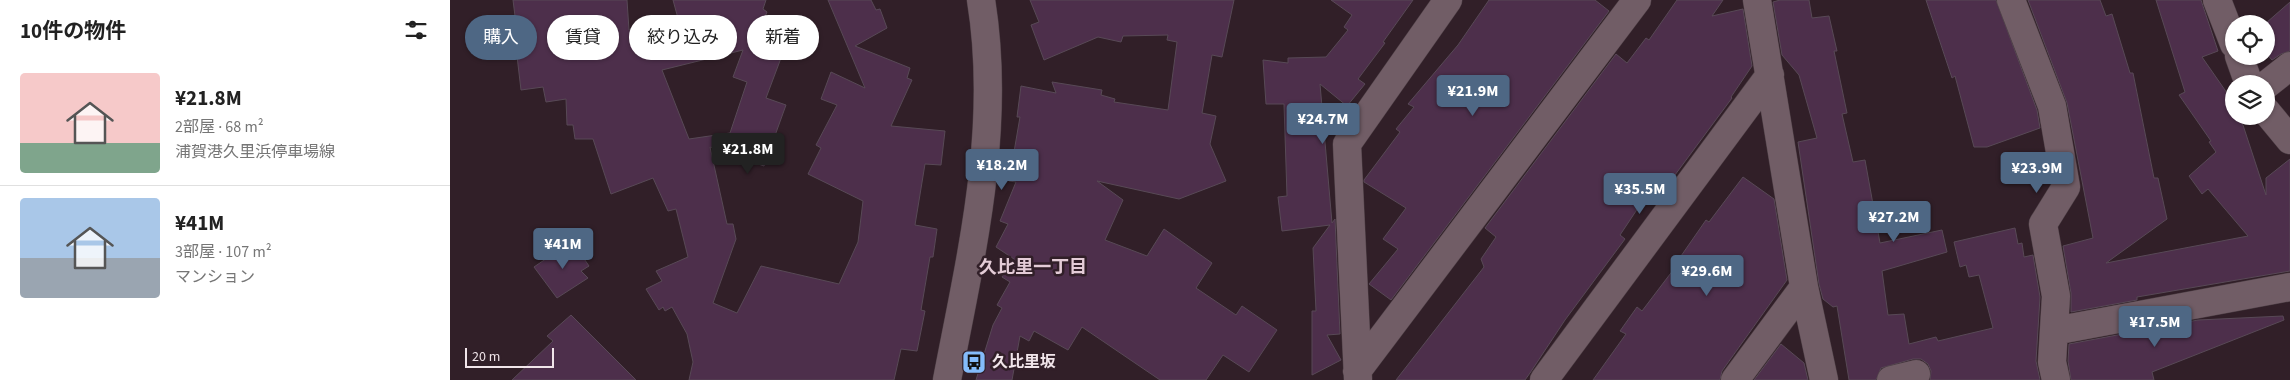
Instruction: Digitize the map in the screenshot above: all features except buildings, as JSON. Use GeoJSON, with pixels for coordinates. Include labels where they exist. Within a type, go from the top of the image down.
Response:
{"type":"FeatureCollection","features":[{"type":"Feature","properties":{"kind":"street"},"geometry":{"type":"LineString","coordinates":[[947,380],[977,222],[989,119],[986,30],[981,0]]}},
{"type":"Feature","properties":{"kind":"street"},"geometry":{"type":"LineString","coordinates":[[1358,376],[1347,144],[1448,0]]}},
{"type":"Feature","properties":{"kind":"street"},"geometry":{"type":"LineString","coordinates":[[1358,376],[1637,0]]}},
{"type":"Feature","properties":{"kind":"street"},"geometry":{"type":"LineString","coordinates":[[1757,0],[1804,287],[1824,380]]}},
{"type":"Feature","properties":{"kind":"street"},"geometry":{"type":"LineString","coordinates":[[2011,0],[2052,106],[2066,187],[2043,224],[2056,296],[2052,362],[2056,380]]}},
{"type":"Feature","properties":{"kind":"street"},"geometry":{"type":"LineString","coordinates":[[2217,0],[2225,21]]}},
{"type":"Feature","properties":{"kind":"street"},"geometry":{"type":"LineString","coordinates":[[2275,78],[2290,66]]}},
{"type":"Feature","properties":{"kind":"street"},"geometry":{"type":"LineString","coordinates":[[1544,380],[1770,75]]}},
{"type":"Feature","properties":{"kind":"street"},"geometry":{"type":"LineString","coordinates":[[2275,122],[2290,140]]}},
{"type":"Feature","properties":{"kind":"street"},"geometry":{"type":"LineString","coordinates":[[1735,380],[1804,287]]}},
{"type":"Feature","properties":{"kind":"street"},"geometry":{"type":"LineString","coordinates":[[2054,331],[2290,287]]}},
{"type":"Feature","properties":{"kind":"place","name":"久比里坂"},"geometry":{"type":"Point","coordinates":[974,362]}},
{"type":"Feature","properties":{"kind":"district","name":"久比里一丁目"},"geometry":{"type":"Point","coordinates":[1033,267]}}]}
